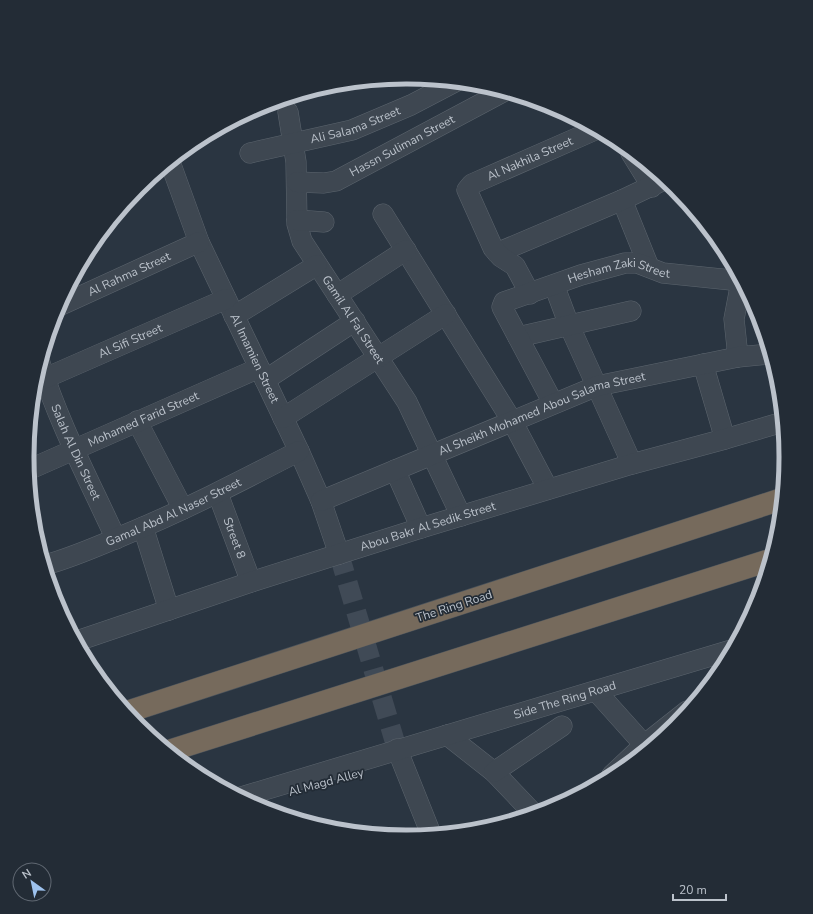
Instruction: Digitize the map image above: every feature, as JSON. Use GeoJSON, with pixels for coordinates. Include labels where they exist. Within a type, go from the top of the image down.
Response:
{"type":"FeatureCollection","features":[{"type":"Feature","properties":{"kind":"highway","name":"The Ring Road"},"geometry":{"type":"LineString","coordinates":[[133,710],[776,502]]}},
{"type":"Feature","properties":{"kind":"highway"},"geometry":{"type":"LineString","coordinates":[[175,749],[763,562]]}},
{"type":"Feature","properties":{"kind":"street","name":"Ali Salama Street"},"geometry":{"type":"LineString","coordinates":[[250,153],[334,135],[358,128],[411,105],[446,87]]}},
{"type":"Feature","properties":{"kind":"street","name":"Hassn Suliman Street"},"geometry":{"type":"LineString","coordinates":[[297,182],[324,183],[336,181],[496,96]]}},
{"type":"Feature","properties":{"kind":"street","name":"Gamil Al Fal Street"},"geometry":{"type":"LineString","coordinates":[[288,112],[297,182],[297,220],[302,241],[408,402],[461,516]]}},
{"type":"Feature","properties":{"kind":"street","name":"Al Nakhila Street"},"geometry":{"type":"LineString","coordinates":[[497,253],[467,190],[472,184],[590,132]]}},
{"type":"Feature","properties":{"kind":"street","name":"Al Imamien Street"},"geometry":{"type":"LineString","coordinates":[[171,169],[199,242],[299,451],[321,501],[339,554]]}},
{"type":"Feature","properties":{"kind":"street"},"geometry":{"type":"LineString","coordinates":[[497,253],[622,200],[658,183]]}},
{"type":"Feature","properties":{"kind":"street"},"geometry":{"type":"LineString","coordinates":[[622,200],[649,267]]}},
{"type":"Feature","properties":{"kind":"street"},"geometry":{"type":"LineString","coordinates":[[382,214],[512,421],[548,489]]}},
{"type":"Feature","properties":{"kind":"street"},"geometry":{"type":"LineString","coordinates":[[297,220],[324,222]]}},
{"type":"Feature","properties":{"kind":"street","name":"Al Rahma Street"},"geometry":{"type":"LineString","coordinates":[[67,302],[199,242]]}},
{"type":"Feature","properties":{"kind":"street"},"geometry":{"type":"LineString","coordinates":[[337,295],[406,250]]}},
{"type":"Feature","properties":{"kind":"street"},"geometry":{"type":"LineString","coordinates":[[497,253],[515,266],[530,294]]}},
{"type":"Feature","properties":{"kind":"street","name":"Hesham Zaki Street"},"geometry":{"type":"LineString","coordinates":[[518,337],[502,305],[507,301],[581,275],[624,263],[637,263],[663,273],[735,281]]}},
{"type":"Feature","properties":{"kind":"street","name":"Al Sifi Street"},"geometry":{"type":"LineString","coordinates":[[44,374],[230,307],[317,265]]}},
{"type":"Feature","properties":{"kind":"street"},"geometry":{"type":"LineString","coordinates":[[554,285],[569,325],[632,464]]}},
{"type":"Feature","properties":{"kind":"street"},"geometry":{"type":"LineString","coordinates":[[738,357],[734,318],[740,289]]}},
{"type":"Feature","properties":{"kind":"street"},"geometry":{"type":"LineString","coordinates":[[553,403],[518,337],[631,311]]}},
{"type":"Feature","properties":{"kind":"street"},"geometry":{"type":"LineString","coordinates":[[283,418],[446,314]]}},
{"type":"Feature","properties":{"kind":"street","name":"Mohamed Farid Street"},"geometry":{"type":"LineString","coordinates":[[34,467],[137,421],[262,374],[355,321]]}},
{"type":"Feature","properties":{"kind":"street","name":"Al Sheikh Mohamed Abou Salama Street"},"geometry":{"type":"LineString","coordinates":[[321,501],[553,403],[597,386],[738,357],[764,355]]}},
{"type":"Feature","properties":{"kind":"street"},"geometry":{"type":"LineString","coordinates":[[703,364],[725,439]]}},
{"type":"Feature","properties":{"kind":"street","name":"Salah Al Din Street"},"geometry":{"type":"LineString","coordinates":[[42,380],[116,539]]}},
{"type":"Feature","properties":{"kind":"street"},"geometry":{"type":"LineString","coordinates":[[137,421],[183,509]]}},
{"type":"Feature","properties":{"kind":"street","name":"Abou Bakr Al Sedik Street"},"geometry":{"type":"LineString","coordinates":[[82,639],[251,582],[421,528],[632,464],[777,423]]}},
{"type":"Feature","properties":{"kind":"street","name":"Gamal Abd Al Naser Street"},"geometry":{"type":"LineString","coordinates":[[50,563],[116,539],[218,494],[299,451]]}},
{"type":"Feature","properties":{"kind":"street"},"geometry":{"type":"LineString","coordinates":[[395,470],[421,528]]}},
{"type":"Feature","properties":{"kind":"street","name":"Street 8"},"geometry":{"type":"LineString","coordinates":[[218,494],[251,582]]}},
{"type":"Feature","properties":{"kind":"street"},"geometry":{"type":"LineString","coordinates":[[143,527],[169,610]]}},
{"type":"Feature","properties":{"kind":"street","name":"Side The Ring Road"},"geometry":{"type":"LineString","coordinates":[[252,796],[400,755],[447,735],[723,653]]}},
{"type":"Feature","properties":{"kind":"street"},"geometry":{"type":"LineString","coordinates":[[596,691],[644,744]]}},
{"type":"Feature","properties":{"kind":"street"},"geometry":{"type":"LineString","coordinates":[[494,772],[562,726]]}},
{"type":"Feature","properties":{"kind":"street"},"geometry":{"type":"LineString","coordinates":[[447,735],[494,772],[529,809]]}},
{"type":"Feature","properties":{"kind":"street"},"geometry":{"type":"LineString","coordinates":[[400,755],[430,829]]}},
{"type":"Feature","properties":{"kind":"tunnel"},"geometry":{"type":"LineString","coordinates":[[339,554],[397,749]]}}]}
